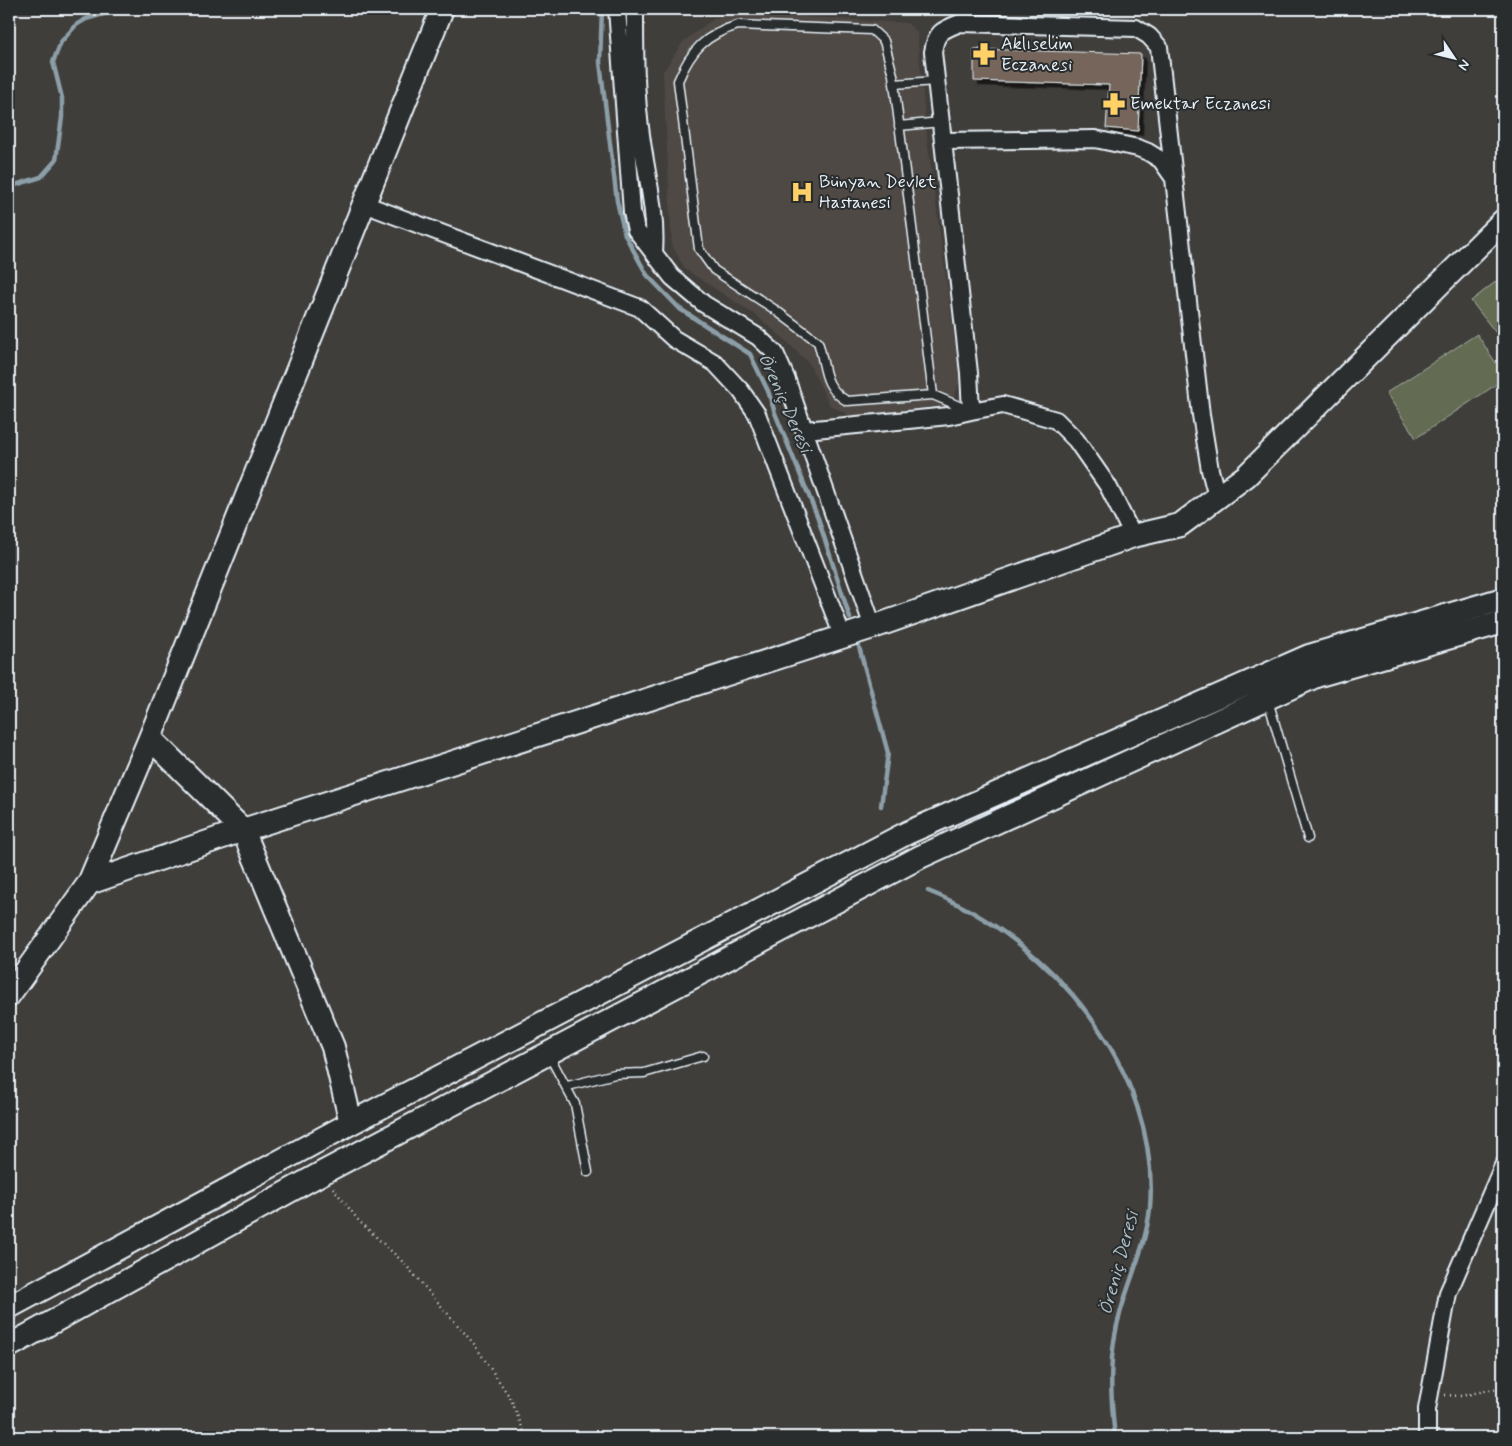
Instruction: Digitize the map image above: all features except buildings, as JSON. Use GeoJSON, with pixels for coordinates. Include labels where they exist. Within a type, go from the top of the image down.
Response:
{"type":"FeatureCollection","features":[{"type":"Feature","properties":{"kind":"main road"},"geometry":{"type":"LineString","coordinates":[[9,995],[89,883],[150,738],[442,9]]}},
{"type":"Feature","properties":{"kind":"main road"},"geometry":{"type":"LineString","coordinates":[[89,883],[243,830],[873,627],[1132,536],[1180,525],[1246,476],[1503,221]]}},
{"type":"Feature","properties":{"kind":"main road"},"geometry":{"type":"LineString","coordinates":[[9,1307],[351,1123],[907,833],[1309,656],[1503,599]]}},
{"type":"Feature","properties":{"kind":"main road"},"geometry":{"type":"LineString","coordinates":[[9,1346],[322,1172],[920,857],[1316,676],[1503,622]]}},
{"type":"Feature","properties":{"kind":"main road"},"geometry":{"type":"LineString","coordinates":[[150,738],[243,830],[333,1047],[351,1123]]}},
{"type":"Feature","properties":{"kind":"street"},"geometry":{"type":"LineString","coordinates":[[617,9],[632,212],[636,230],[672,276],[693,297],[758,337],[775,354],[805,430],[873,627]]}},
{"type":"Feature","properties":{"kind":"street"},"geometry":{"type":"LineString","coordinates":[[635,9],[635,62],[641,133],[656,227],[654,252]]}},
{"type":"Feature","properties":{"kind":"street"},"geometry":{"type":"LineString","coordinates":[[971,412],[969,373],[933,52],[935,38],[944,29],[960,23],[1136,28],[1149,36],[1159,47],[1200,415],[1217,497]]}},
{"type":"Feature","properties":{"kind":"street"},"geometry":{"type":"LineString","coordinates":[[944,141],[1095,139],[1138,148],[1148,152],[1161,160],[1175,179]]}},
{"type":"Feature","properties":{"kind":"street"},"geometry":{"type":"LineString","coordinates":[[364,204],[640,308],[674,339],[715,363],[742,391],[757,414],[842,637]]}},
{"type":"Feature","properties":{"kind":"street"},"geometry":{"type":"LineString","coordinates":[[805,430],[949,416],[1003,405],[1056,420],[1076,440],[1108,486],[1132,536]]}},
{"type":"Feature","properties":{"kind":"street"},"geometry":{"type":"LineString","coordinates":[[1427,1437],[1427,1409],[1448,1293],[1503,1166]]}},
{"type":"Feature","properties":{"kind":"lane"},"geometry":{"type":"LineString","coordinates":[[933,395],[894,84],[884,41],[872,30],[738,25],[725,29],[701,43],[686,60],[678,81],[699,249],[714,270],[774,309],[818,342],[827,382],[837,395],[848,401],[933,395],[971,412]]}},
{"type":"Feature","properties":{"kind":"lane"},"geometry":{"type":"LineString","coordinates":[[894,84],[936,80]]}},
{"type":"Feature","properties":{"kind":"lane"},"geometry":{"type":"LineString","coordinates":[[899,126],[941,122]]}},
{"type":"Feature","properties":{"kind":"lane"},"geometry":{"type":"LineString","coordinates":[[1268,698],[1308,838]]}},
{"type":"Feature","properties":{"kind":"lane"},"geometry":{"type":"LineString","coordinates":[[548,1053],[568,1086],[575,1104],[588,1172]]}},
{"type":"Feature","properties":{"kind":"lane"},"geometry":{"type":"LineString","coordinates":[[568,1086],[616,1074],[644,1073],[703,1056]]}},
{"type":"Feature","properties":{"kind":"path"},"geometry":{"type":"LineString","coordinates":[[322,1172],[359,1221],[404,1263],[474,1344],[511,1399],[526,1437]]}},
{"type":"Feature","properties":{"kind":"path"},"geometry":{"type":"LineString","coordinates":[[1431,1386],[1443,1394],[1455,1397],[1503,1387]]}},
{"type":"Feature","properties":{"kind":"shaded area","name":"Bünyan Devlet Hastanesi"},"geometry":{"type":"Polygon","coordinates":[[[732,13],[907,23],[917,32],[927,139],[960,380],[951,404],[853,417],[830,405],[809,363],[782,337],[757,316],[685,269],[672,245],[663,72],[683,42],[712,20],[732,13]]]}},
{"type":"Feature","properties":{"kind":"green space"},"geometry":{"type":"Polygon","coordinates":[[[1503,276],[1503,342],[1471,301],[1503,276]]]}},
{"type":"Feature","properties":{"kind":"green space"},"geometry":{"type":"Polygon","coordinates":[[[1477,334],[1503,374],[1503,380],[1416,438],[1386,393],[1477,334]]]}},
{"type":"Feature","properties":{"kind":"waterway"},"geometry":{"type":"LineString","coordinates":[[9,187],[41,177],[56,160],[62,117],[62,98],[53,62],[61,42],[76,25],[86,19],[121,9]]}},
{"type":"Feature","properties":{"kind":"waterway","name":"Öreniç Deresi"},"geometry":{"type":"LineString","coordinates":[[602,9],[600,62],[617,201],[625,235],[647,275],[680,309],[750,354],[768,391],[775,413],[818,518],[850,618]]}},
{"type":"Feature","properties":{"kind":"waterway","name":"Öreniç Deresi"},"geometry":{"type":"LineString","coordinates":[[858,643],[888,753],[881,806]]}},
{"type":"Feature","properties":{"kind":"waterway","name":"Öreniç Deresi"},"geometry":{"type":"LineString","coordinates":[[928,891],[973,913],[1016,941],[1055,976],[1089,1016],[1117,1060],[1137,1107],[1149,1157],[1150,1208],[1145,1235],[1121,1310],[1114,1342],[1111,1389],[1115,1437]]}},
{"type":"Feature","properties":{"kind":"place","name":"Aklıselim Eczanesi"},"geometry":{"type":"Point","coordinates":[984,54]}},
{"type":"Feature","properties":{"kind":"place","name":"Emektar Eczanesi"},"geometry":{"type":"Point","coordinates":[1114,104]}},
{"type":"Feature","properties":{"kind":"place","name":"Bünyan Devlet Hastanesi"},"geometry":{"type":"Point","coordinates":[802,192]}}]}
